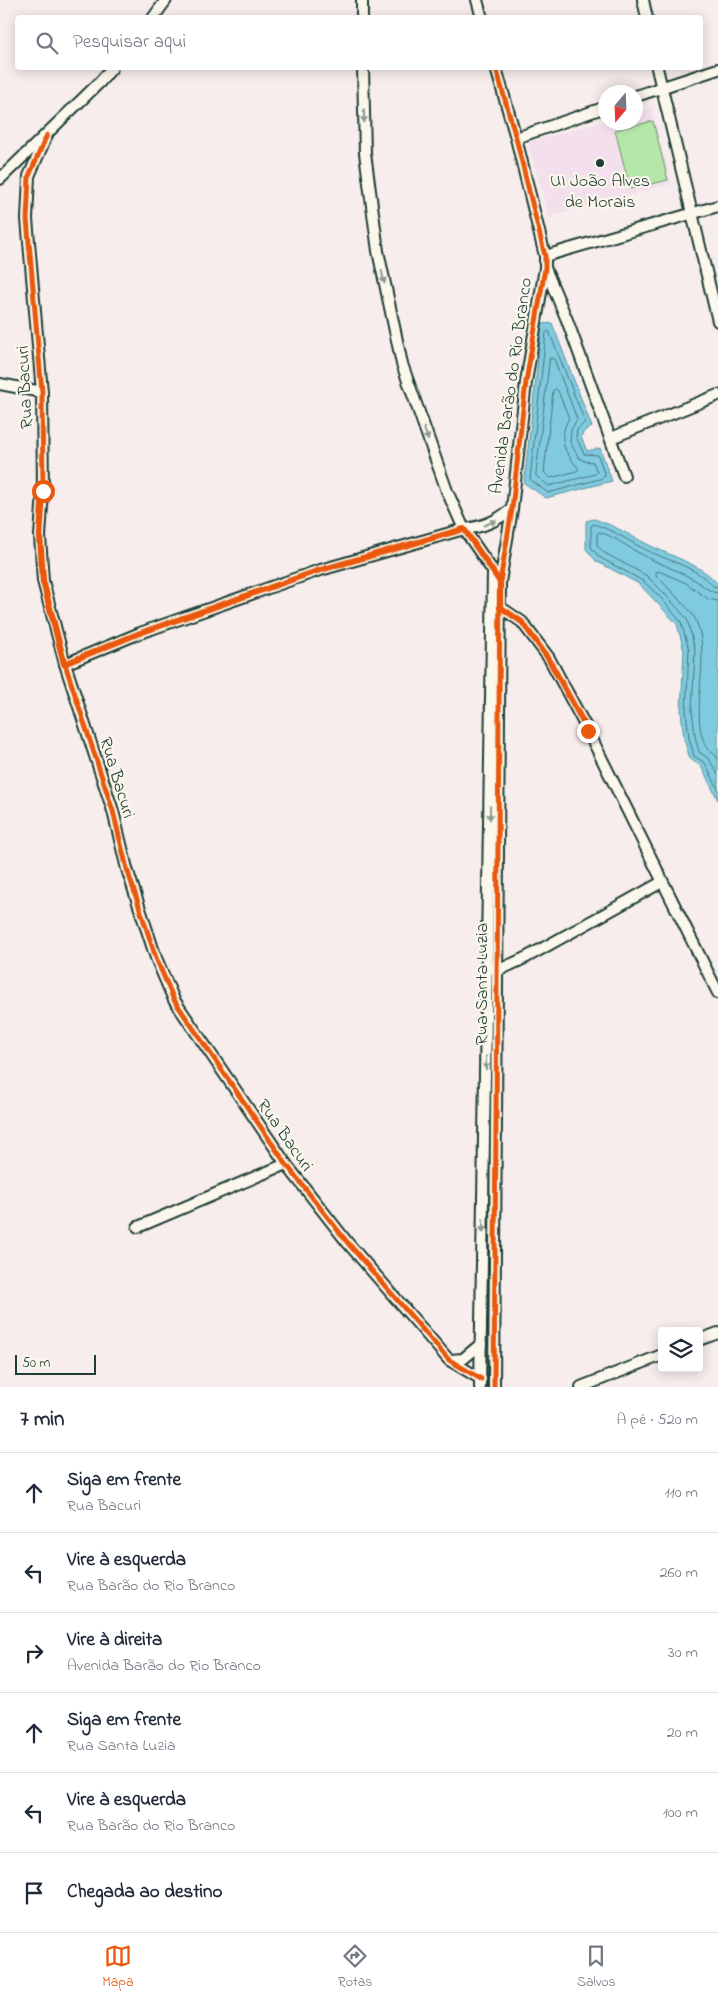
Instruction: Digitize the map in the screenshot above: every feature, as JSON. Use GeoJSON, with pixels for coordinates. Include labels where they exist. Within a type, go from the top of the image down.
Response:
{"type":"FeatureCollection","features":[{"type":"Feature","properties":{"kind":"street"},"geometry":{"type":"LineString","coordinates":[[155,15],[166,0]]}},
{"type":"Feature","properties":{"kind":"street"},"geometry":{"type":"LineString","coordinates":[[362,0],[362,15]]}},
{"type":"Feature","properties":{"kind":"street"},"geometry":{"type":"LineString","coordinates":[[477,0],[481,15]]}},
{"type":"Feature","properties":{"kind":"street"},"geometry":{"type":"LineString","coordinates":[[643,0],[646,15]]}},
{"type":"Feature","properties":{"kind":"street"},"geometry":{"type":"LineString","coordinates":[[643,94],[718,68]]}},
{"type":"Feature","properties":{"kind":"street","name":"Rua Bacuri"},"geometry":{"type":"LineString","coordinates":[[110,70],[47,134],[29,176],[27,219],[42,392],[43,491],[40,536],[43,581],[64,664],[113,811],[141,914],[164,980],[174,1000],[286,1164],[348,1242],[449,1360],[480,1383]]}},
{"type":"Feature","properties":{"kind":"street"},"geometry":{"type":"LineString","coordinates":[[363,70],[364,152],[378,251],[402,364],[447,492],[464,529],[500,582]]}},
{"type":"Feature","properties":{"kind":"street","name":"Avenida Barão do Rio Branco"},"geometry":{"type":"LineString","coordinates":[[497,70],[516,138],[545,256],[545,268],[526,382],[512,509],[500,582]]}},
{"type":"Feature","properties":{"kind":"street"},"geometry":{"type":"LineString","coordinates":[[658,70],[718,321]]}},
{"type":"Feature","properties":{"kind":"street"},"geometry":{"type":"LineString","coordinates":[[516,138],[598,110]]}},
{"type":"Feature","properties":{"kind":"street"},"geometry":{"type":"LineString","coordinates":[[0,179],[47,134]]}},
{"type":"Feature","properties":{"kind":"street"},"geometry":{"type":"LineString","coordinates":[[545,256],[718,206]]}},
{"type":"Feature","properties":{"kind":"street","name":"Avenida Barão do Rio Branco"},"geometry":{"type":"LineString","coordinates":[[545,268],[624,476]]}},
{"type":"Feature","properties":{"kind":"street"},"geometry":{"type":"LineString","coordinates":[[0,384],[42,392]]}},
{"type":"Feature","properties":{"kind":"street"},"geometry":{"type":"LineString","coordinates":[[611,438],[718,395]]}},
{"type":"Feature","properties":{"kind":"street","name":"Avenida Barão do Rio Branco"},"geometry":{"type":"LineString","coordinates":[[64,664],[140,633],[317,571],[464,529],[486,526],[497,521],[512,509]]}},
{"type":"Feature","properties":{"kind":"street","name":"Rua Santa Luzia"},"geometry":{"type":"LineString","coordinates":[[480,1383],[494,572]]}},
{"type":"Feature","properties":{"kind":"street","name":"Rua Santa Luzia"},"geometry":{"type":"LineString","coordinates":[[494,1387],[500,582]]}},
{"type":"Feature","properties":{"kind":"street"},"geometry":{"type":"LineString","coordinates":[[500,607],[522,622],[548,658],[588,731],[718,993]]}},
{"type":"Feature","properties":{"kind":"street"},"geometry":{"type":"LineString","coordinates":[[487,964],[497,972],[662,882]]}},
{"type":"Feature","properties":{"kind":"street"},"geometry":{"type":"LineString","coordinates":[[138,1227],[286,1164]]}},
{"type":"Feature","properties":{"kind":"street"},"geometry":{"type":"LineString","coordinates":[[703,1339],[718,1333]]}},
{"type":"Feature","properties":{"kind":"street"},"geometry":{"type":"LineString","coordinates":[[449,1360],[462,1359],[481,1344]]}},
{"type":"Feature","properties":{"kind":"street"},"geometry":{"type":"LineString","coordinates":[[581,1387],[658,1357]]}},
{"type":"Feature","properties":{"kind":"shaded area","name":"UI João Alves de Morais"},"geometry":{"type":"Polygon","coordinates":[[[651,109],[672,184],[549,217],[528,142],[598,123],[598,130],[643,130],[643,111],[651,109]]]}},
{"type":"Feature","properties":{"kind":"green space"},"geometry":{"type":"Polygon","coordinates":[[[653,121],[668,180],[630,189],[615,130],[643,130],[643,123],[653,121]]]}},
{"type":"Feature","properties":{"kind":"water"},"geometry":{"type":"Polygon","coordinates":[[[552,323],[592,427],[584,431],[581,437],[587,451],[600,448],[612,481],[546,498],[524,483],[542,324],[552,323]]]}},
{"type":"Feature","properties":{"kind":"water"},"geometry":{"type":"Polygon","coordinates":[[[594,519],[615,527],[696,567],[705,572],[718,585],[718,800],[701,766],[690,759],[684,739],[681,711],[684,651],[677,624],[639,584],[596,561],[586,549],[586,521],[594,519]]]}},
{"type":"Feature","properties":{"kind":"cycle path"},"geometry":{"type":"LineString","coordinates":[[494,1387],[500,582],[512,509],[526,382],[545,268],[545,256],[516,138],[497,70]]}},
{"type":"Feature","properties":{"kind":"cycle path"},"geometry":{"type":"LineString","coordinates":[[47,135],[29,176],[27,219],[42,392],[43,491],[40,536],[43,581],[65,664],[113,811],[127,869],[156,958],[174,1000],[286,1164],[347,1242],[449,1360],[481,1379]]}},
{"type":"Feature","properties":{"kind":"place","name":"UI João Alves de Morais"},"geometry":{"type":"Point","coordinates":[600,163]}},
{"type":"Feature","properties":{"kind":"route"},"geometry":{"type":"LineString","coordinates":[[43,491],[40,536],[43,581],[64,664],[140,633],[317,571],[464,529],[500,582],[500,607],[522,622],[548,658],[588,731]]}}]}
